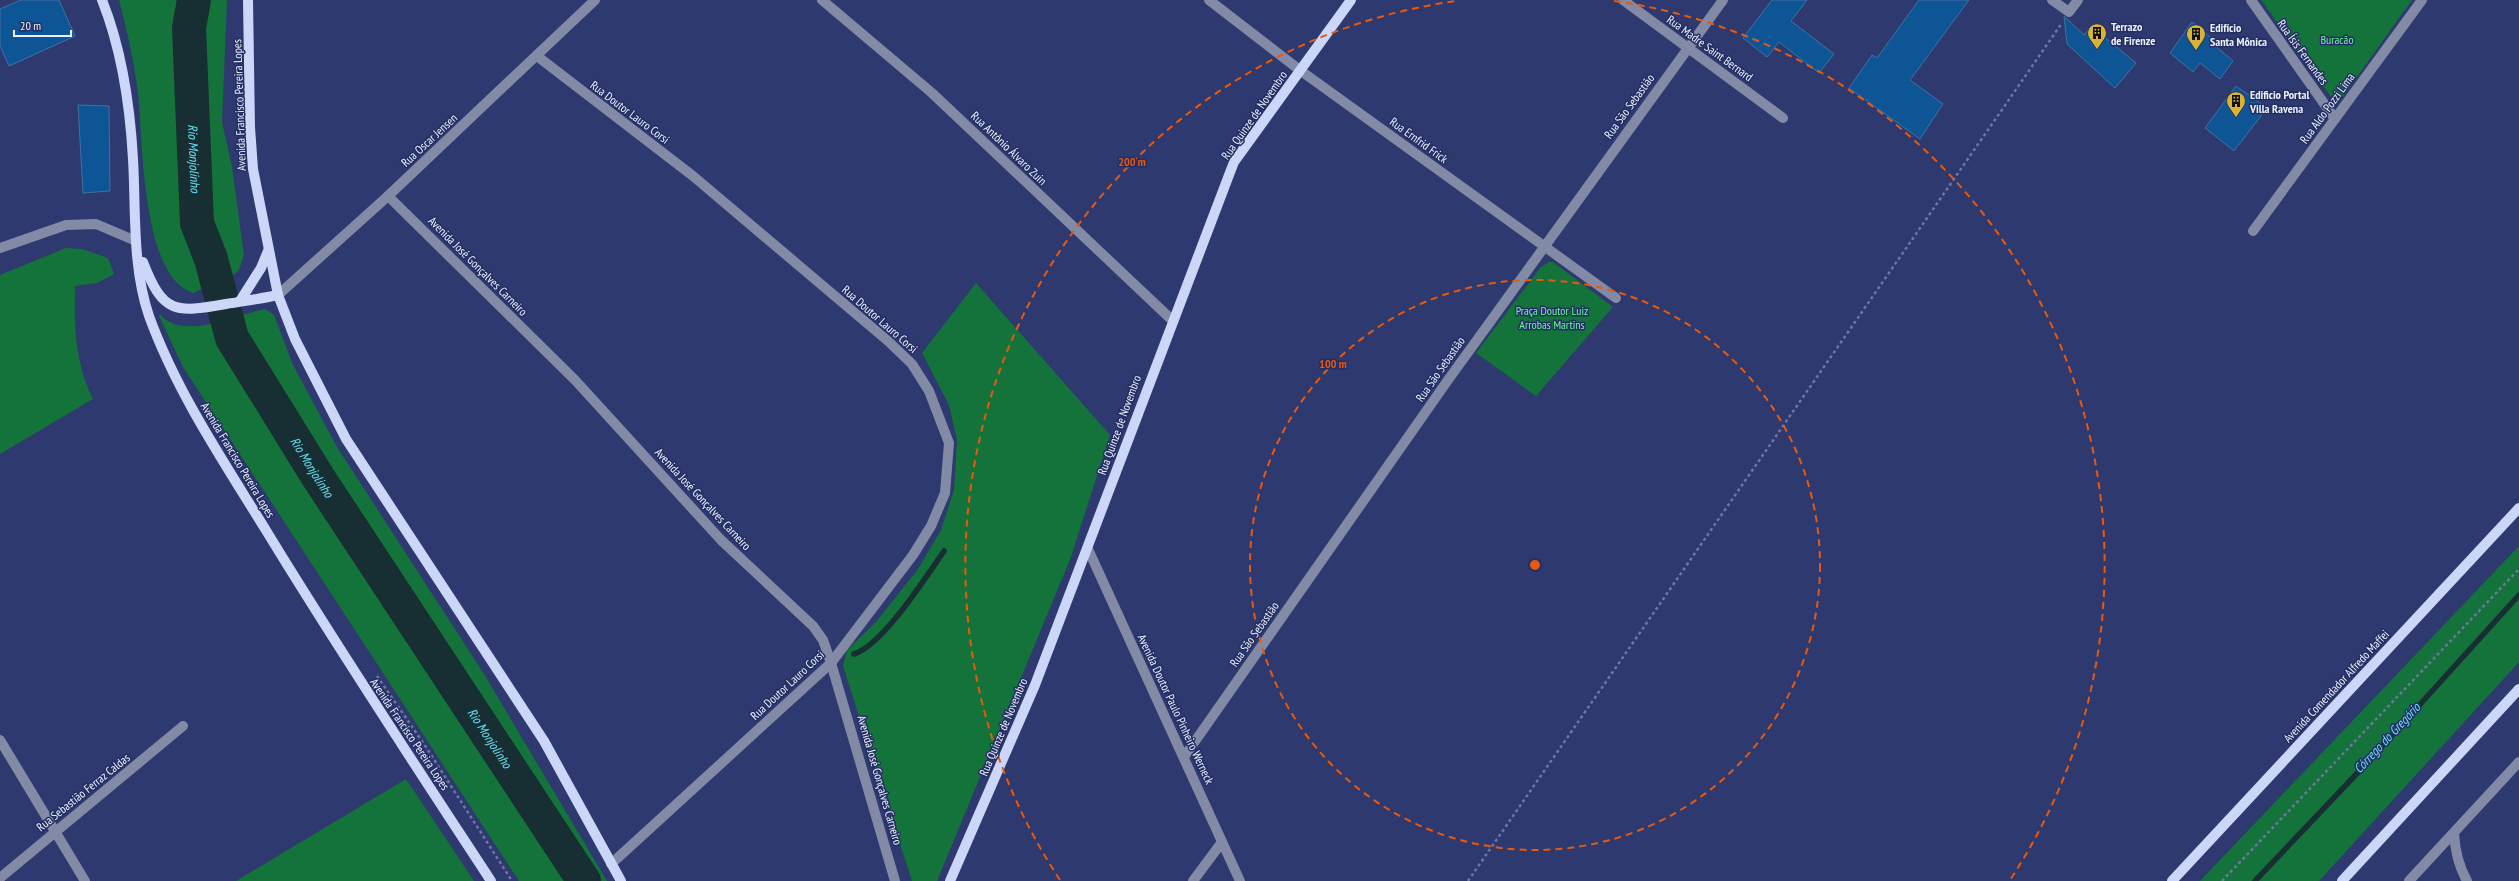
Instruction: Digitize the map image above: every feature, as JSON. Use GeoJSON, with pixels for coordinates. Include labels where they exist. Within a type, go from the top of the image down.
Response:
{"type":"FeatureCollection","features":[{"type":"Feature","properties":{"kind":"main road","name":"Avenida Francisco Pereira Lopes"},"geometry":{"type":"LineString","coordinates":[[102,0],[114,31],[125,88],[133,156],[136,241],[148,313],[169,365],[195,415],[350,668],[491,881]]}},
{"type":"Feature","properties":{"kind":"main road","name":"Avenida Francisco Pereira Lopes"},"geometry":{"type":"LineString","coordinates":[[248,0],[251,134],[254,169],[268,251],[278,294],[302,353],[346,439],[540,735],[621,881]]}},
{"type":"Feature","properties":{"kind":"main road","name":"Rua Quinze de Novembro"},"geometry":{"type":"LineString","coordinates":[[950,881],[1035,685],[1234,162],[1351,0]]}},
{"type":"Feature","properties":{"kind":"main road"},"geometry":{"type":"LineString","coordinates":[[136,241],[156,292],[167,302],[188,310],[240,301],[253,301],[278,294]]}},
{"type":"Feature","properties":{"kind":"main road"},"geometry":{"type":"LineString","coordinates":[[240,301],[261,268],[268,251]]}},
{"type":"Feature","properties":{"kind":"main road","name":"Avenida Comendador Alfredo Maffei"},"geometry":{"type":"LineString","coordinates":[[2172,881],[2519,508]]}},
{"type":"Feature","properties":{"kind":"main road"},"geometry":{"type":"LineString","coordinates":[[2342,881],[2519,689]]}},
{"type":"Feature","properties":{"kind":"street","name":"Rua Oscar Jensen"},"geometry":{"type":"LineString","coordinates":[[278,294],[388,196],[595,0]]}},
{"type":"Feature","properties":{"kind":"street","name":"Rua Antônio Álvaro Zuin"},"geometry":{"type":"LineString","coordinates":[[822,0],[932,93],[1173,321]]}},
{"type":"Feature","properties":{"kind":"street","name":"Rua Ernfrid Frick"},"geometry":{"type":"LineString","coordinates":[[1209,0],[1301,71],[1543,248],[1616,298]]}},
{"type":"Feature","properties":{"kind":"street","name":"Rua Madre Saint Bernard"},"geometry":{"type":"LineString","coordinates":[[1623,0],[1783,118]]}},
{"type":"Feature","properties":{"kind":"street","name":"Rua São Sebastião"},"geometry":{"type":"LineString","coordinates":[[1184,757],[1543,248],[1723,0]]}},
{"type":"Feature","properties":{"kind":"street"},"geometry":{"type":"LineString","coordinates":[[2052,0],[2069,12],[2078,0]]}},
{"type":"Feature","properties":{"kind":"street","name":"Rua Ísis Fernandes"},"geometry":{"type":"LineString","coordinates":[[2250,0],[2335,119]]}},
{"type":"Feature","properties":{"kind":"street","name":"Rua Aldo Pozzi Lima"},"geometry":{"type":"LineString","coordinates":[[2253,231],[2422,0]]}},
{"type":"Feature","properties":{"kind":"street","name":"Rua Doutor Lauro Corsi"},"geometry":{"type":"LineString","coordinates":[[537,56],[692,176],[882,336],[912,364],[929,391],[949,442],[945,493],[931,526],[913,555],[831,663],[612,864]]}},
{"type":"Feature","properties":{"kind":"street","name":"Avenida José Gonçalves Carneiro"},"geometry":{"type":"LineString","coordinates":[[388,196],[575,380],[721,540],[814,626],[823,640],[831,663],[895,881]]}},
{"type":"Feature","properties":{"kind":"street"},"geometry":{"type":"LineString","coordinates":[[0,248],[66,225],[96,224],[136,241]]}},
{"type":"Feature","properties":{"kind":"street","name":"Avenida Doutor Paulo Pinheiro Werneck"},"geometry":{"type":"LineString","coordinates":[[1088,549],[1240,881]]}},
{"type":"Feature","properties":{"kind":"street","name":"Rua Sebastião Ferraz Caldas"},"geometry":{"type":"LineString","coordinates":[[0,878],[183,726]]}},
{"type":"Feature","properties":{"kind":"street"},"geometry":{"type":"LineString","coordinates":[[0,740],[56,830],[85,881]]}},
{"type":"Feature","properties":{"kind":"street"},"geometry":{"type":"LineString","coordinates":[[2409,881],[2519,762]]}},
{"type":"Feature","properties":{"kind":"street"},"geometry":{"type":"LineString","coordinates":[[2454,833],[2455,852],[2461,871],[2467,881]]}},
{"type":"Feature","properties":{"kind":"street"},"geometry":{"type":"LineString","coordinates":[[1193,881],[1222,842]]}},
{"type":"Feature","properties":{"kind":"path"},"geometry":{"type":"LineString","coordinates":[[1468,881],[2069,12]]}},
{"type":"Feature","properties":{"kind":"path"},"geometry":{"type":"LineString","coordinates":[[2222,881],[2519,569]]}},
{"type":"Feature","properties":{"kind":"green space"},"geometry":{"type":"Polygon","coordinates":[[[119,0],[227,0],[222,122],[232,167],[244,255],[239,270],[232,276],[193,293],[176,282],[163,261],[154,235],[144,172],[138,93],[130,46],[119,0]]]}},
{"type":"Feature","properties":{"kind":"green space","name":"Buracão"},"geometry":{"type":"Polygon","coordinates":[[[2261,0],[2412,0],[2337,105],[2261,0]]]}},
{"type":"Feature","properties":{"kind":"green space"},"geometry":{"type":"Polygon","coordinates":[[[66,248],[82,249],[108,258],[114,274],[97,283],[75,286],[75,316],[79,358],[82,372],[93,399],[0,454],[0,275],[66,248]]]}},
{"type":"Feature","properties":{"kind":"green space","name":"Praça Doutor Luiz Arrobas Martins"},"geometry":{"type":"Polygon","coordinates":[[[1549,262],[1553,262],[1613,307],[1536,396],[1476,353],[1541,267],[1549,262]]]}},
{"type":"Feature","properties":{"kind":"green space"},"geometry":{"type":"Polygon","coordinates":[[[976,283],[1110,435],[1071,557],[937,881],[912,881],[843,666],[847,650],[876,622],[918,569],[941,530],[954,490],[957,440],[949,405],[922,353],[976,283]]]}},
{"type":"Feature","properties":{"kind":"green space"},"geometry":{"type":"Polygon","coordinates":[[[265,309],[274,315],[293,365],[337,447],[484,674],[607,881],[519,881],[183,367],[159,316],[160,314],[170,322],[182,326],[196,326],[211,324],[265,309]]]}},
{"type":"Feature","properties":{"kind":"green space"},"geometry":{"type":"Polygon","coordinates":[[[2519,546],[2519,662],[2319,881],[2200,881],[2519,546]]]}},
{"type":"Feature","properties":{"kind":"green space"},"geometry":{"type":"Polygon","coordinates":[[[406,779],[474,881],[236,881],[406,779]]]}},
{"type":"Feature","properties":{"kind":"building"},"geometry":{"type":"Polygon","coordinates":[[[21,0],[59,0],[75,36],[9,66],[0,46],[0,9],[21,0]]]}},
{"type":"Feature","properties":{"kind":"building"},"geometry":{"type":"Polygon","coordinates":[[[1772,0],[1807,0],[1791,21],[1834,54],[1819,73],[1779,42],[1767,57],[1743,38],[1772,0]]]}},
{"type":"Feature","properties":{"kind":"building"},"geometry":{"type":"Polygon","coordinates":[[[1919,0],[1969,0],[1910,80],[1943,104],[1920,139],[1849,88],[1872,55],[1877,58],[1919,0]]]}},
{"type":"Feature","properties":{"kind":"building","name":"Terrazo de Firenze"},"geometry":{"type":"Polygon","coordinates":[[[2064,16],[2084,35],[2091,26],[2136,63],[2115,88],[2067,44],[2064,16]]]}},
{"type":"Feature","properties":{"kind":"building","name":"Edifício Santa Mônica"},"geometry":{"type":"Polygon","coordinates":[[[2192,22],[2216,42],[2214,45],[2233,61],[2220,79],[2200,63],[2193,72],[2170,53],[2192,22]]]}},
{"type":"Feature","properties":{"kind":"building","name":"Edificio Portal Villa Ravena"},"geometry":{"type":"Polygon","coordinates":[[[2236,86],[2267,108],[2234,151],[2205,128],[2236,86]]]}},
{"type":"Feature","properties":{"kind":"building"},"geometry":{"type":"Polygon","coordinates":[[[78,105],[109,106],[110,191],[83,193],[78,105]]]}},
{"type":"Feature","properties":{"kind":"waterway","name":"Rio Monjolinho"},"geometry":{"type":"LineString","coordinates":[[194,0],[189,28],[197,223],[211,259],[232,338],[318,477],[584,881]]}},
{"type":"Feature","properties":{"kind":"waterway"},"geometry":{"type":"LineString","coordinates":[[854,654],[865,648],[890,625],[915,593],[944,551]]}},
{"type":"Feature","properties":{"kind":"waterway","name":"Córrego do Gregório"},"geometry":{"type":"LineString","coordinates":[[2255,881],[2366,764],[2519,595]]}},
{"type":"Feature","properties":{"kind":"place","name":"Terrazo de Firenze"},"geometry":{"type":"Point","coordinates":[2097,50]}},
{"type":"Feature","properties":{"kind":"place","name":"Edifício Santa Mônica"},"geometry":{"type":"Point","coordinates":[2196,51]}},
{"type":"Feature","properties":{"kind":"place","name":"Edificio Portal Villa Ravena"},"geometry":{"type":"Point","coordinates":[2236,118]}}]}
